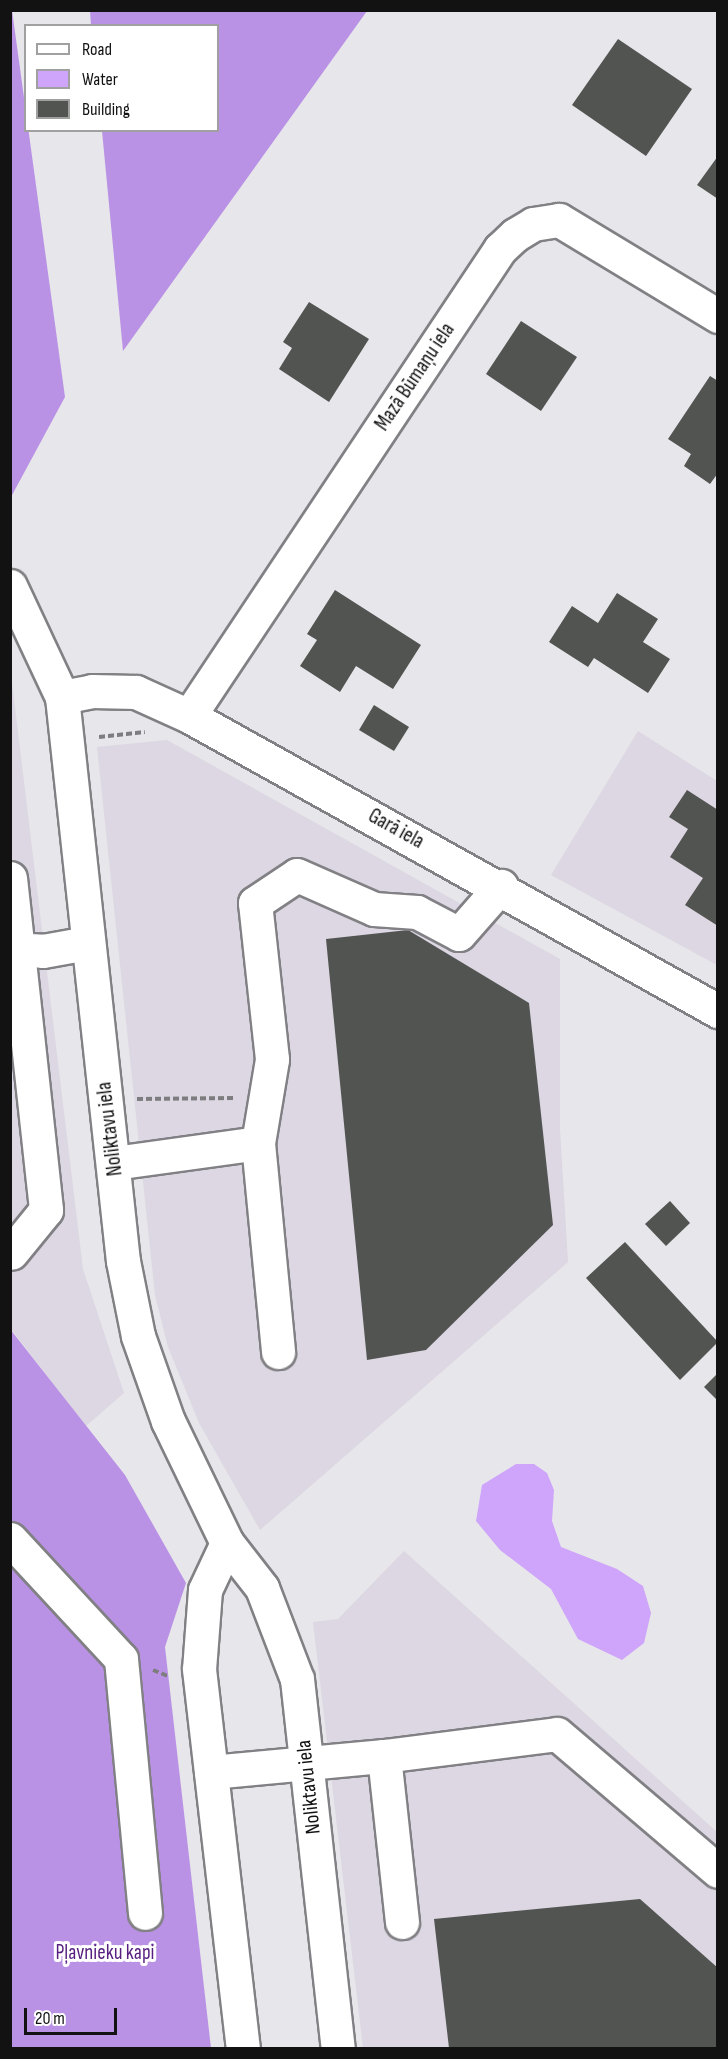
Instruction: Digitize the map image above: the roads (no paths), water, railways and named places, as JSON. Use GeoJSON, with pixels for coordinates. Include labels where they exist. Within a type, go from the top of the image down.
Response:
{"type":"FeatureCollection","features":[{"type":"Feature","properties":{"kind":"street","name":"Mazā Būmaņu iela"},"geometry":{"type":"LineString","coordinates":[[189,716],[500,249],[515,236],[533,224],[559,220],[717,316]]}},
{"type":"Feature","properties":{"kind":"street","name":"Noliktavu iela"},"geometry":{"type":"LineString","coordinates":[[10,586],[62,697],[123,1261],[138,1336],[168,1421],[228,1543],[262,1588],[297,1679],[338,2049]]}},
{"type":"Feature","properties":{"kind":"street","name":"Garā iela"},"geometry":{"type":"LineString","coordinates":[[62,697],[92,690],[136,692],[189,716],[501,886],[717,1011]]}},
{"type":"Feature","properties":{"kind":"street"},"geometry":{"type":"LineString","coordinates":[[278,1352],[258,1143],[272,1059],[255,903],[297,875],[374,909],[417,912],[459,934],[501,886]]}},
{"type":"Feature","properties":{"kind":"street"},"geometry":{"type":"LineString","coordinates":[[10,878],[15,950],[46,1210],[11,1253]]}},
{"type":"Feature","properties":{"kind":"street"},"geometry":{"type":"LineString","coordinates":[[15,950],[87,944]]}},
{"type":"Feature","properties":{"kind":"street"},"geometry":{"type":"LineString","coordinates":[[114,1163],[258,1143]]}},
{"type":"Feature","properties":{"kind":"street"},"geometry":{"type":"LineString","coordinates":[[10,1539],[121,1659],[145,1913]]}},
{"type":"Feature","properties":{"kind":"street"},"geometry":{"type":"LineString","coordinates":[[228,1543],[205,1590],[199,1674],[243,2049]]}},
{"type":"Feature","properties":{"kind":"street"},"geometry":{"type":"LineString","coordinates":[[211,1772],[384,1756],[557,1734],[717,1871]]}},
{"type":"Feature","properties":{"kind":"street"},"geometry":{"type":"LineString","coordinates":[[384,1756],[402,1922]]}},
{"type":"Feature","properties":{"kind":"water"},"geometry":{"type":"Polygon","coordinates":[[[516,1464],[534,1464],[547,1473],[554,1490],[552,1521],[561,1547],[617,1569],[643,1586],[651,1613],[644,1643],[622,1660],[578,1639],[551,1589],[500,1550],[476,1521],[482,1485],[516,1464]]]}},
{"type":"Feature","properties":{"kind":"park label","name":"Pļavnieku kapi"},"geometry":{"type":"Point","coordinates":[105,1953]}}]}
